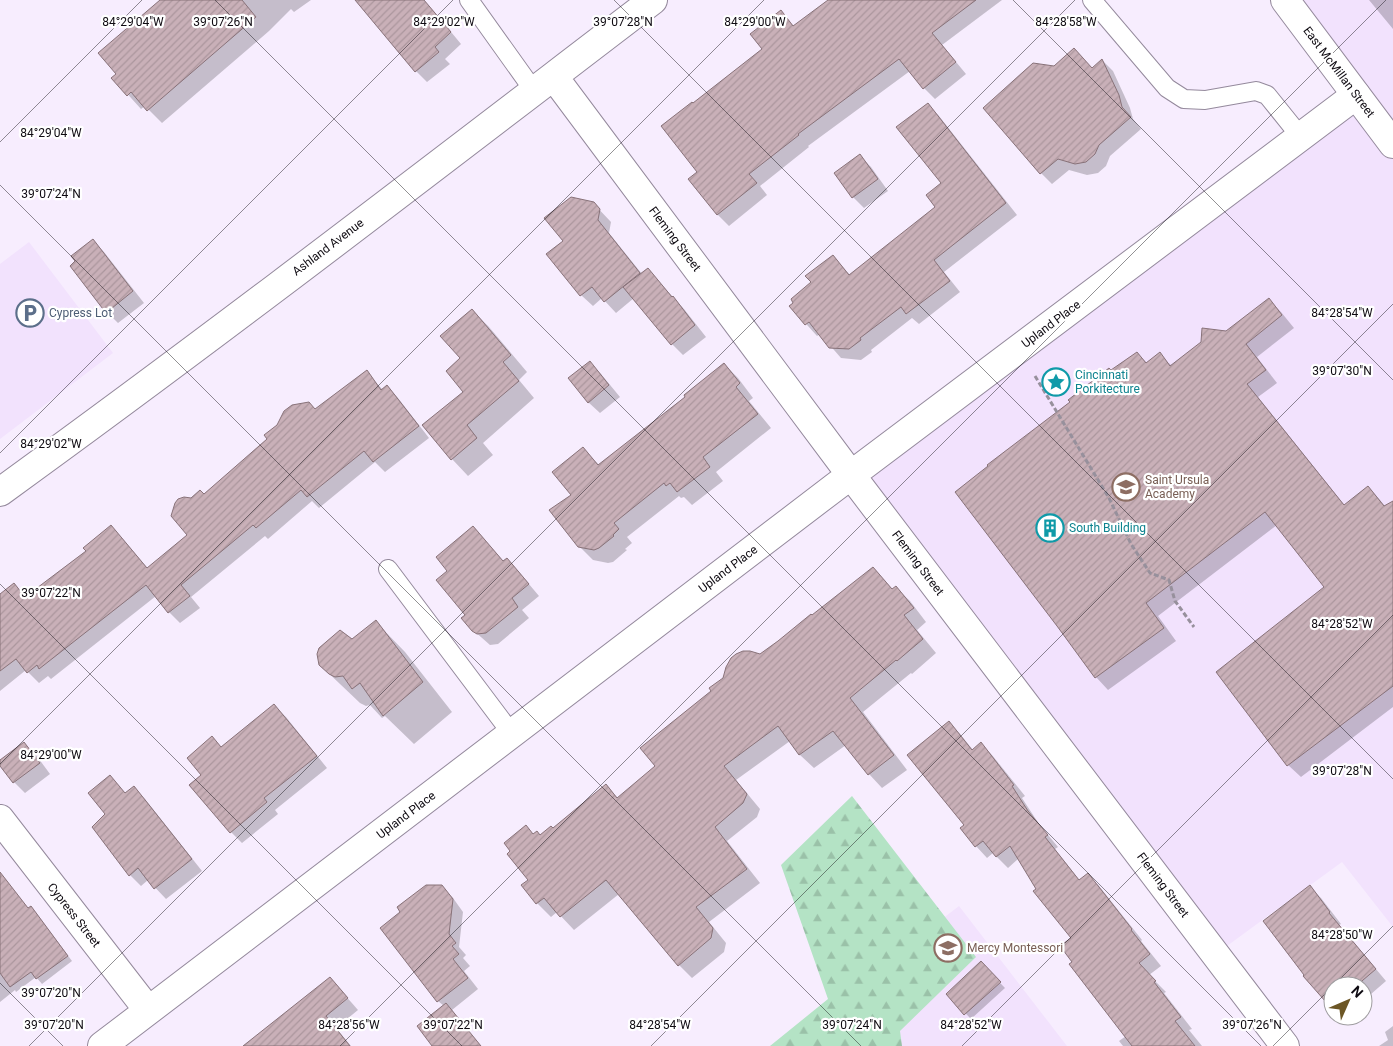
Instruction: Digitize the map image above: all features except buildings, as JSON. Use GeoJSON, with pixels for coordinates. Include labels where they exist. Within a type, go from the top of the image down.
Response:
{"type":"FeatureCollection","features":[{"type":"Feature","properties":{"kind":"street","name":"Ashland Avenue"},"geometry":{"type":"LineString","coordinates":[[0,492],[653,0]]}},
{"type":"Feature","properties":{"kind":"street","name":"East McMillan Street"},"geometry":{"type":"LineString","coordinates":[[1285,0],[1393,144]]}},
{"type":"Feature","properties":{"kind":"street","name":"Fleming Street"},"geometry":{"type":"LineString","coordinates":[[544,84],[851,475],[1285,1046]]}},
{"type":"Feature","properties":{"kind":"street","name":"Upland Place"},"geometry":{"type":"LineString","coordinates":[[102,1046],[851,475],[1356,95]]}},
{"type":"Feature","properties":{"kind":"street","name":"Cypress Street"},"geometry":{"type":"LineString","coordinates":[[0,819],[148,1010]]}},
{"type":"Feature","properties":{"kind":"lane"},"geometry":{"type":"LineString","coordinates":[[469,0],[544,84]]}},
{"type":"Feature","properties":{"kind":"lane"},"geometry":{"type":"LineString","coordinates":[[1092,0],[1167,88],[1184,99],[1205,100],[1256,92],[1267,95],[1300,136]]}},
{"type":"Feature","properties":{"kind":"lane"},"geometry":{"type":"LineString","coordinates":[[388,569],[512,734]]}},
{"type":"Feature","properties":{"kind":"path"},"geometry":{"type":"LineString","coordinates":[[1035,376],[1109,498],[1131,544],[1150,573],[1169,580],[1175,601],[1194,627]]}},
{"type":"Feature","properties":{"kind":"shaded area","name":"Saint Ursula Academy"},"geometry":{"type":"Polygon","coordinates":[[[1285,0],[1393,0],[1393,927],[1342,862],[1216,954],[851,475],[1356,95],[1285,0]]]}},
{"type":"Feature","properties":{"kind":"shaded area","name":"Cypress Lot"},"geometry":{"type":"Polygon","coordinates":[[[29,242],[113,353],[0,439],[0,264],[29,242]]]}},
{"type":"Feature","properties":{"kind":"shaded area","name":"Mercy Montessori"},"geometry":{"type":"Polygon","coordinates":[[[959,906],[1067,1046],[777,1046],[959,906]]]}},
{"type":"Feature","properties":{"kind":"green space"},"geometry":{"type":"Polygon","coordinates":[[[852,796],[976,957],[900,1031],[902,1046],[770,1046],[828,999],[781,865],[852,796]]]}},
{"type":"Feature","properties":{"kind":"place","name":"Cypress Lot"},"geometry":{"type":"Point","coordinates":[30,313]}},
{"type":"Feature","properties":{"kind":"place","name":"Cincinnati Porkitecture"},"geometry":{"type":"Point","coordinates":[1056,382]}},
{"type":"Feature","properties":{"kind":"place","name":"Saint Ursula Academy"},"geometry":{"type":"Point","coordinates":[1126,487]}},
{"type":"Feature","properties":{"kind":"place","name":"South Building"},"geometry":{"type":"Point","coordinates":[1050,528]}},
{"type":"Feature","properties":{"kind":"place","name":"Mercy Montessori"},"geometry":{"type":"Point","coordinates":[948,948]}}]}
